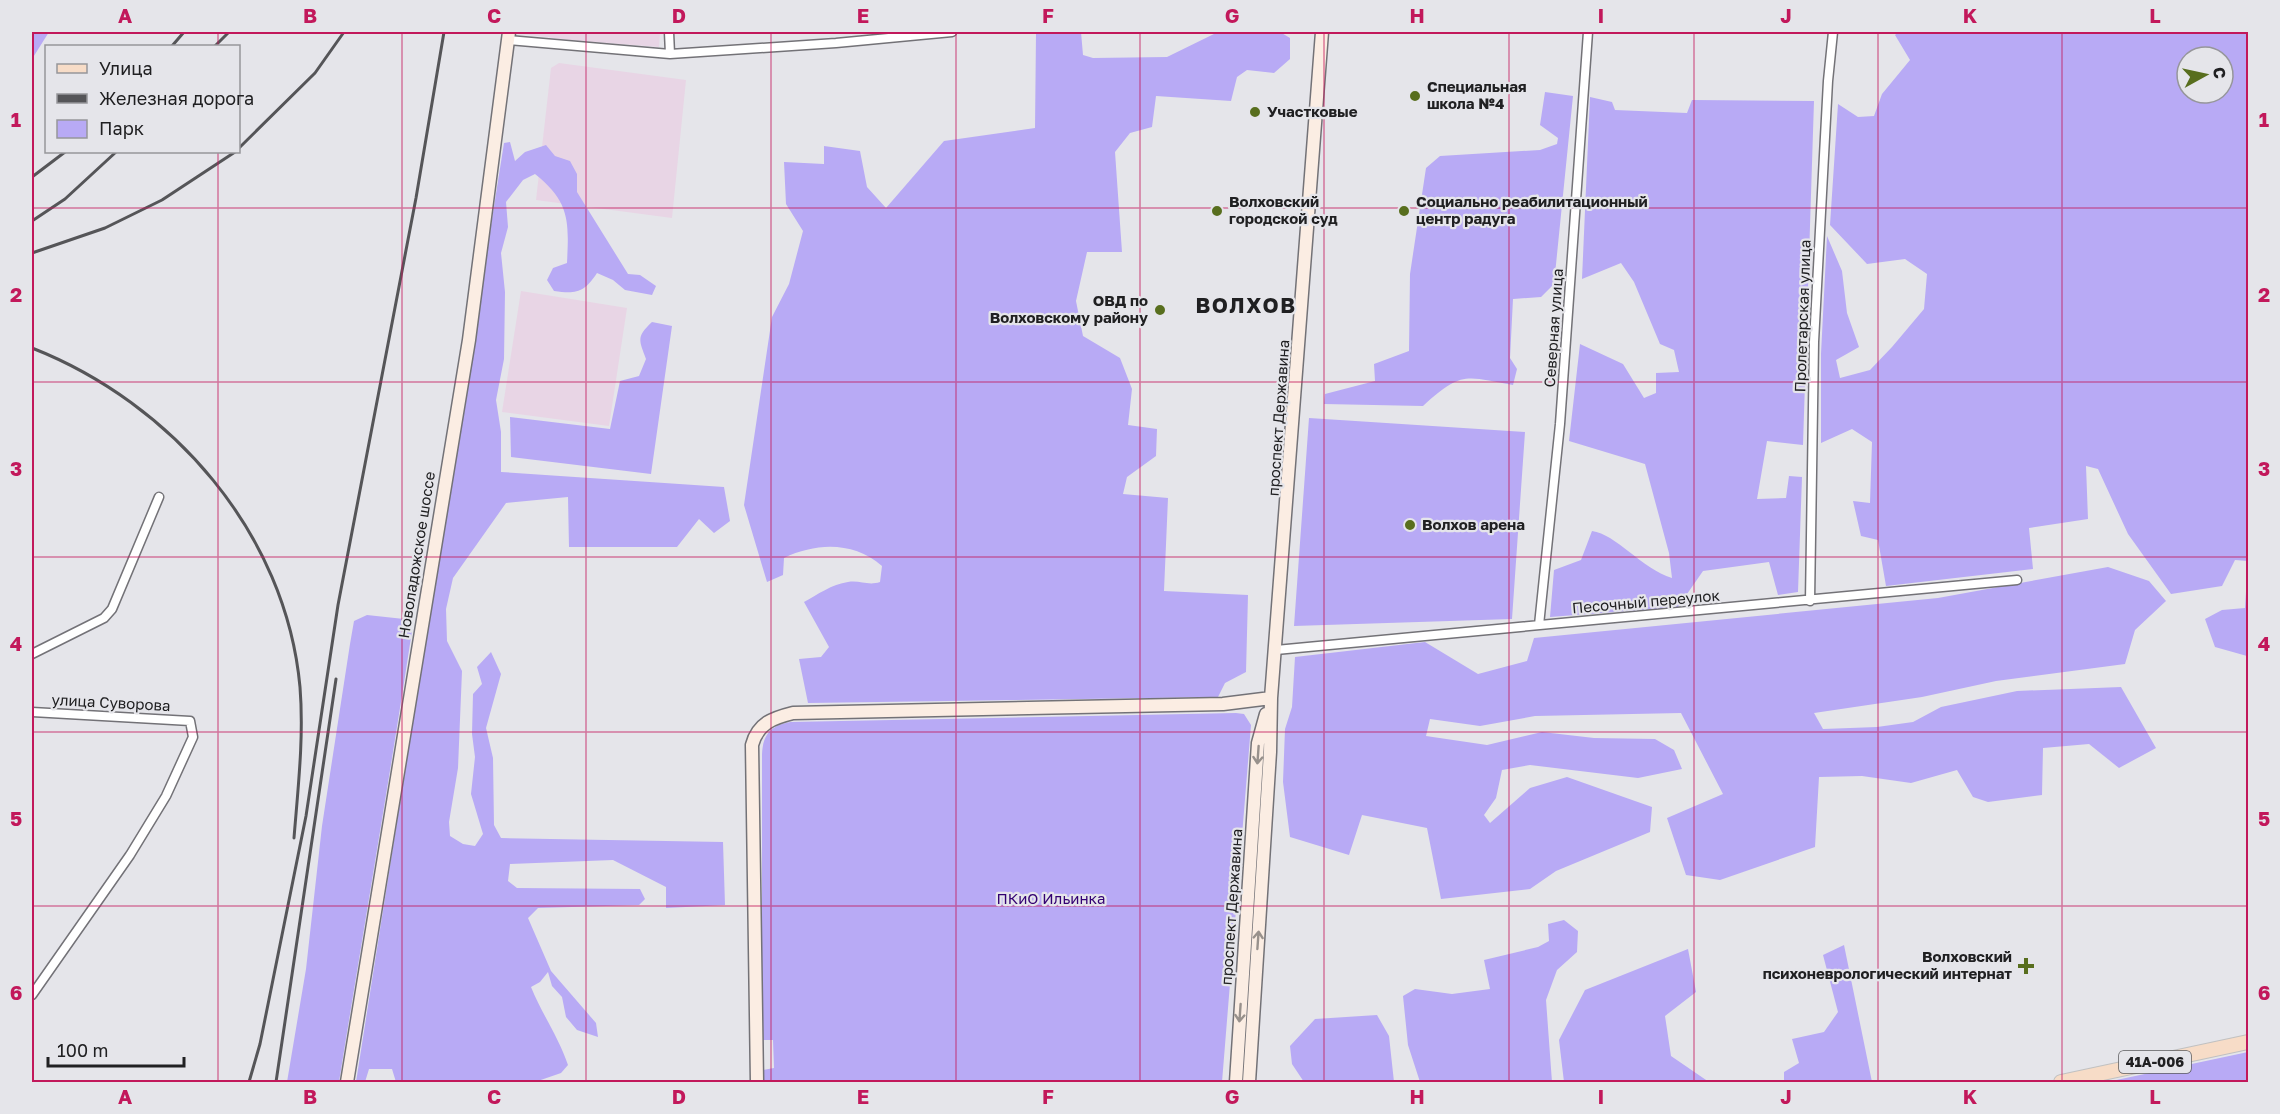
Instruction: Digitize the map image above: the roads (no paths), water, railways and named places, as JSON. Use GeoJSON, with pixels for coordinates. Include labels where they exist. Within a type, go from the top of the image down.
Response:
{"type":"FeatureCollection","features":[{"type":"Feature","properties":{"kind":"main road","name":"проспект Державина"},"geometry":{"type":"LineString","coordinates":[[1249,1083],[1270,752],[1270,698],[1276,650],[1322,32]]}},
{"type":"Feature","properties":{"kind":"main road","name":"Новоладожское шоссе"},"geometry":{"type":"LineString","coordinates":[[347,1083],[469,340],[508,36]]}},
{"type":"Feature","properties":{"kind":"main road","name":"проспект Державина"},"geometry":{"type":"LineString","coordinates":[[1236,1083],[1258,743],[1270,698]]}},
{"type":"Feature","properties":{"kind":"main road"},"geometry":{"type":"LineString","coordinates":[[757,1083],[752,745],[758,729],[772,718],[793,713],[1223,704],[1270,698]]}},
{"type":"Feature","properties":{"kind":"main road","name":"41А-006"},"geometry":{"type":"LineString","coordinates":[[2061,1083],[2248,1042]]}},
{"type":"Feature","properties":{"kind":"street"},"geometry":{"type":"LineString","coordinates":[[669,32],[670,54]]}},
{"type":"Feature","properties":{"kind":"street"},"geometry":{"type":"LineString","coordinates":[[508,36],[568,47],[670,54],[836,43],[952,32]]}},
{"type":"Feature","properties":{"kind":"street","name":"Северная улица"},"geometry":{"type":"LineString","coordinates":[[1539,625],[1560,424],[1588,32]]}},
{"type":"Feature","properties":{"kind":"street","name":"Пролетарская улица"},"geometry":{"type":"LineString","coordinates":[[1810,601],[1814,342],[1828,81],[1833,32]]}},
{"type":"Feature","properties":{"kind":"street"},"geometry":{"type":"LineString","coordinates":[[32,654],[104,618],[111,609],[159,497]]}},
{"type":"Feature","properties":{"kind":"street","name":"Песочный переулок"},"geometry":{"type":"LineString","coordinates":[[1276,650],[2017,580]]}},
{"type":"Feature","properties":{"kind":"street","name":"улица Суворова"},"geometry":{"type":"LineString","coordinates":[[32,712],[190,721],[194,737],[166,796],[130,855],[32,995]]}},
{"type":"Feature","properties":{"kind":"railway"},"geometry":{"type":"LineString","coordinates":[[173,45],[184,32]]}},
{"type":"Feature","properties":{"kind":"railway"},"geometry":{"type":"LineString","coordinates":[[216,45],[229,32]]}},
{"type":"Feature","properties":{"kind":"railway"},"geometry":{"type":"LineString","coordinates":[[240,147],[315,73],[344,32]]}},
{"type":"Feature","properties":{"kind":"railway"},"geometry":{"type":"LineString","coordinates":[[249,1082],[260,1044],[306,816],[338,605],[416,198],[444,32]]}},
{"type":"Feature","properties":{"kind":"railway"},"geometry":{"type":"LineString","coordinates":[[32,177],[64,153]]}},
{"type":"Feature","properties":{"kind":"railway"},"geometry":{"type":"LineString","coordinates":[[32,221],[65,199],[115,153]]}},
{"type":"Feature","properties":{"kind":"railway"},"geometry":{"type":"LineString","coordinates":[[32,253],[105,228],[162,200],[233,153]]}},
{"type":"Feature","properties":{"kind":"railway"},"geometry":{"type":"LineString","coordinates":[[32,348],[83,372],[131,403],[175,439],[213,480],[246,527],[272,577],[290,630],[300,687],[301,744],[294,838]]}},
{"type":"Feature","properties":{"kind":"railway"},"geometry":{"type":"LineString","coordinates":[[276,1082],[336,679]]}},
{"type":"Feature","properties":{"kind":"place","name":"Специальная школа №4"},"geometry":{"type":"Point","coordinates":[1415,96]}},
{"type":"Feature","properties":{"kind":"place","name":"Участковые"},"geometry":{"type":"Point","coordinates":[1255,112]}},
{"type":"Feature","properties":{"kind":"place","name":"Волховский городской суд"},"geometry":{"type":"Point","coordinates":[1217,211]}},
{"type":"Feature","properties":{"kind":"place","name":"Социально реабилитационный центр радуга"},"geometry":{"type":"Point","coordinates":[1404,211]}},
{"type":"Feature","properties":{"kind":"place","name":"ОВД по Волховскому району"},"geometry":{"type":"Point","coordinates":[1160,310]}},
{"type":"Feature","properties":{"kind":"place","name":"Волхов арена"},"geometry":{"type":"Point","coordinates":[1410,525]}},
{"type":"Feature","properties":{"kind":"place","name":"Волховский психоневрологический интернат"},"geometry":{"type":"Point","coordinates":[2026,966]}},
{"type":"Feature","properties":{"kind":"district","name":"ВОЛХОВ"},"geometry":{"type":"Point","coordinates":[1246,306]}},
{"type":"Feature","properties":{"kind":"park label","name":"ПКиО Ильинка"},"geometry":{"type":"Point","coordinates":[1051,899]}}]}
